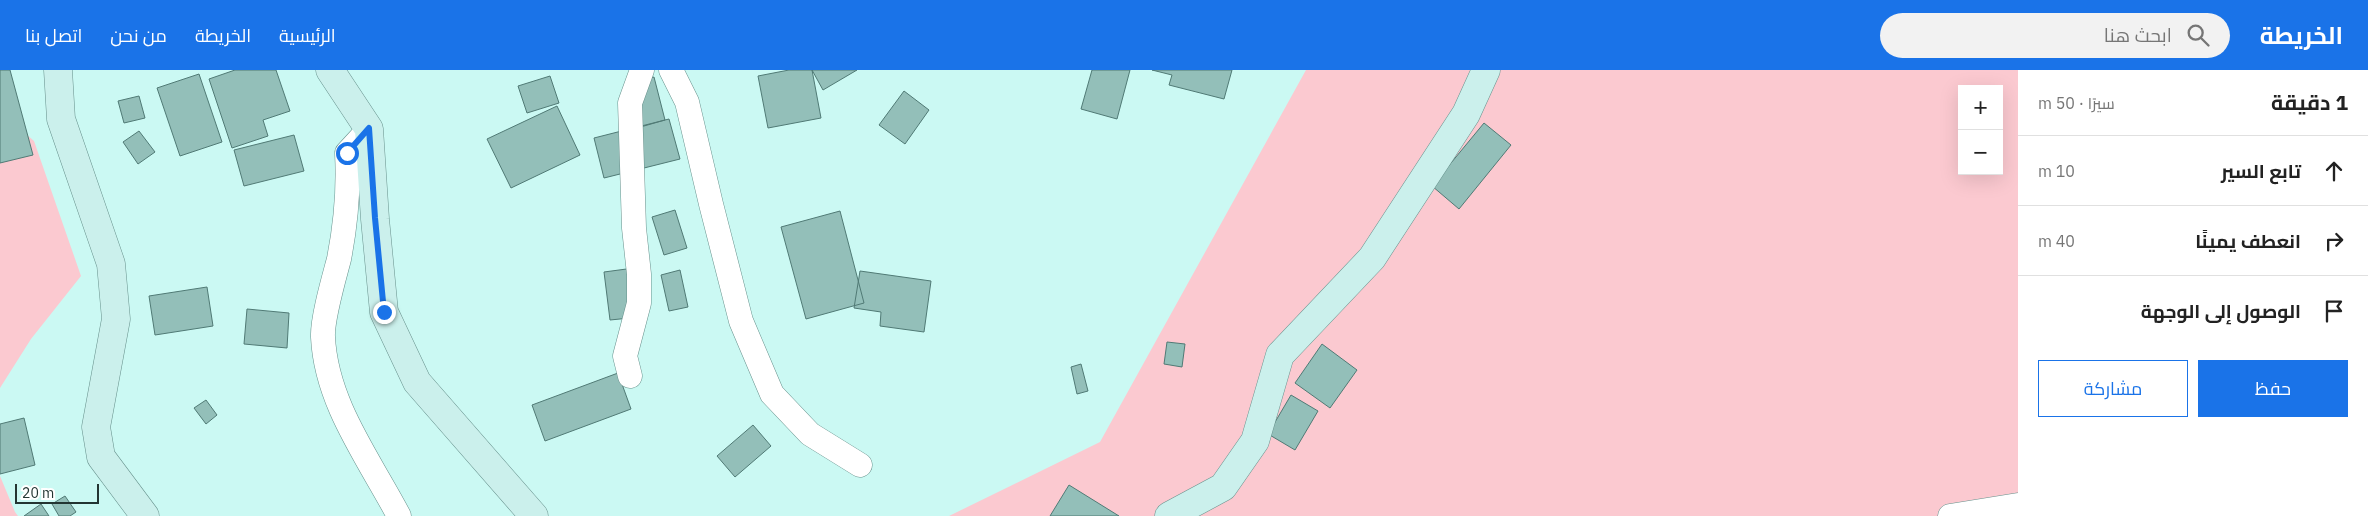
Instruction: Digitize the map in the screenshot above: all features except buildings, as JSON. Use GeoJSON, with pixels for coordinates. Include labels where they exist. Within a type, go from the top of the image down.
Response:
{"type":"FeatureCollection","features":[{"type":"Feature","properties":{"kind":"street"},"geometry":{"type":"LineString","coordinates":[[58,70],[61,119],[111,264],[116,319],[96,426],[101,457],[145,516]]}},
{"type":"Feature","properties":{"kind":"street"},"geometry":{"type":"LineString","coordinates":[[330,70],[369,128],[384,312],[417,382],[534,516]]}},
{"type":"Feature","properties":{"kind":"street"},"geometry":{"type":"LineString","coordinates":[[630,376],[625,356],[639,303],[640,274],[634,228],[630,103],[642,70]]}},
{"type":"Feature","properties":{"kind":"street"},"geometry":{"type":"LineString","coordinates":[[671,70],[688,102],[710,204],[742,321],[772,394],[810,434],[860,465]]}},
{"type":"Feature","properties":{"kind":"street"},"geometry":{"type":"LineString","coordinates":[[1169,516],[1223,487],[1255,441],[1280,355],[1372,258],[1466,114],[1486,70]]}},
{"type":"Feature","properties":{"kind":"street"},"geometry":{"type":"LineString","coordinates":[[369,128],[347,153],[349,193],[341,248],[322,334],[327,374],[342,415],[399,516]]}},
{"type":"Feature","properties":{"kind":"street"},"geometry":{"type":"LineString","coordinates":[[1950,516],[2018,505]]}},
{"type":"Feature","properties":{"kind":"shaded area"},"geometry":{"type":"Polygon","coordinates":[[[1306,70],[2018,70],[2018,516],[949,516],[1100,442],[1306,70]]]}},
{"type":"Feature","properties":{"kind":"shaded area"},"geometry":{"type":"Polygon","coordinates":[[[0,111],[34,141],[81,276],[31,339],[0,388],[0,111]]]}},
{"type":"Feature","properties":{"kind":"shaded area"},"geometry":{"type":"Polygon","coordinates":[[[0,476],[15,512],[18,516],[0,516],[0,476]]]}},
{"type":"Feature","properties":{"kind":"route"},"geometry":{"type":"LineString","coordinates":[[347,153],[369,128],[384,312]]}}]}
